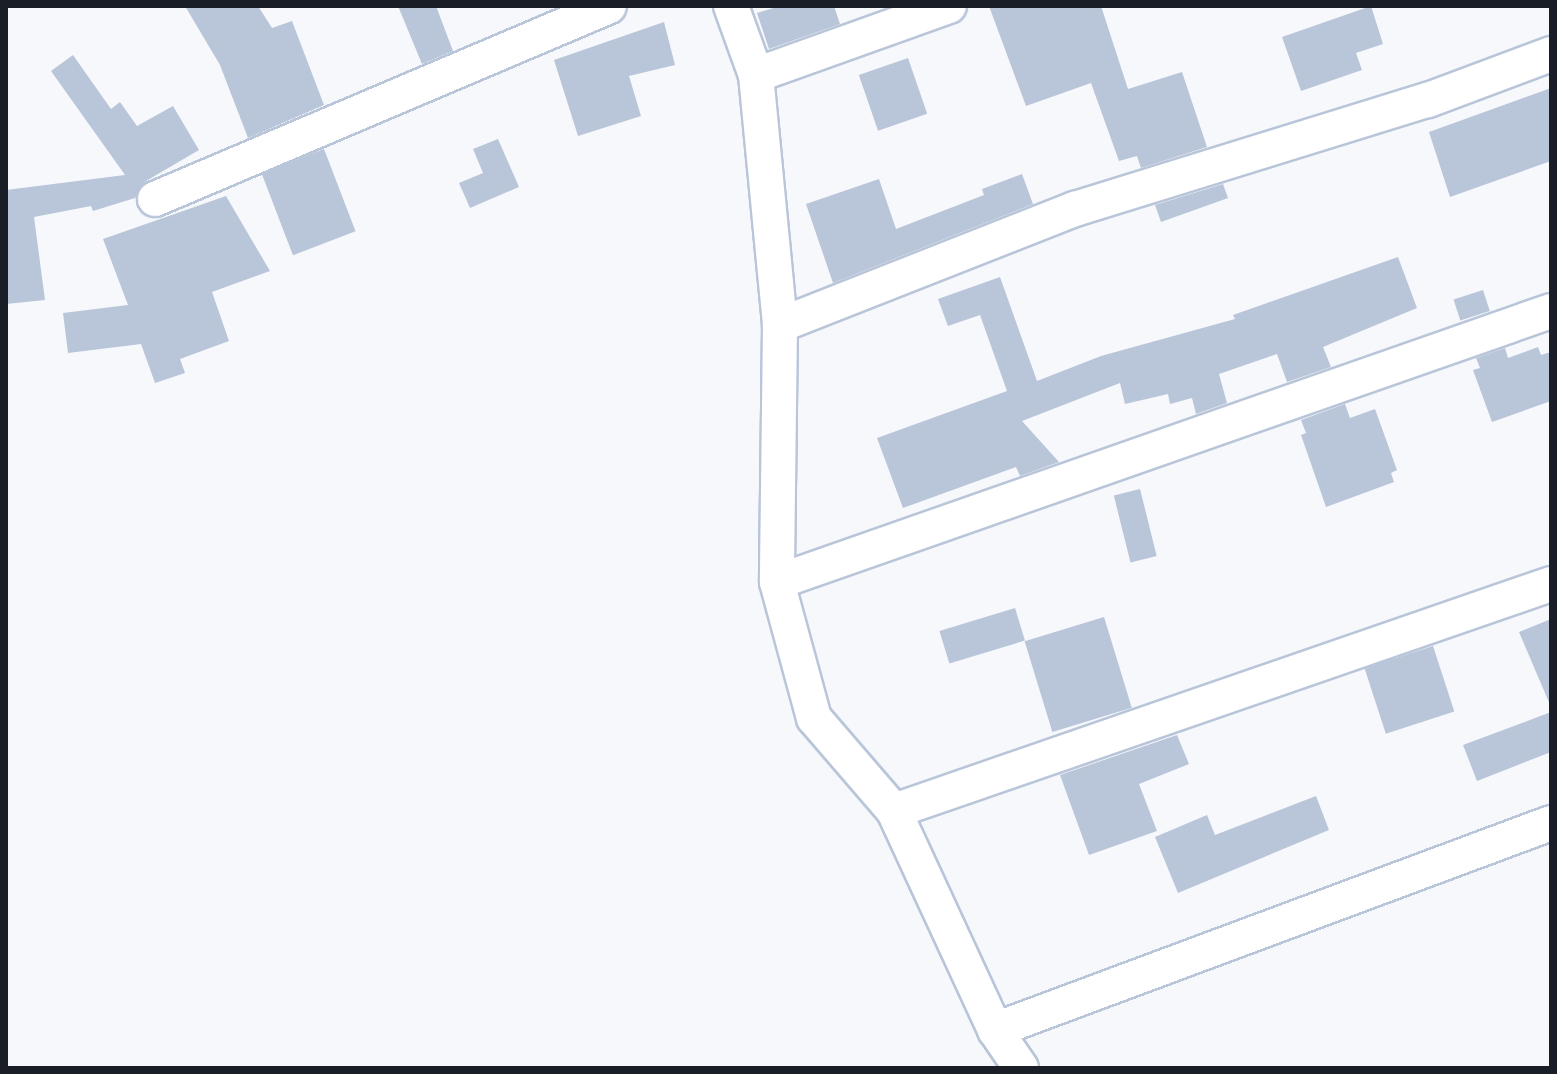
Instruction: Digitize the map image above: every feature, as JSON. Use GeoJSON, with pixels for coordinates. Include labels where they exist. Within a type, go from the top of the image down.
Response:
{"type":"FeatureCollection","features":[{"type":"Feature","properties":{"kind":"street"},"geometry":{"type":"LineString","coordinates":[[155,199],[609,6]]}},
{"type":"Feature","properties":{"kind":"street"},"geometry":{"type":"LineString","coordinates":[[731,6],[756,75],[780,325],[777,582],[814,718],[894,811],[995,1030],[1021,1068]]}},
{"type":"Feature","properties":{"kind":"street"},"geometry":{"type":"LineString","coordinates":[[756,75],[949,6]]}},
{"type":"Feature","properties":{"kind":"street"},"geometry":{"type":"LineString","coordinates":[[780,325],[1075,209],[1428,100],[1551,54]]}},
{"type":"Feature","properties":{"kind":"street"},"geometry":{"type":"LineString","coordinates":[[777,582],[1551,311]]}},
{"type":"Feature","properties":{"kind":"street"},"geometry":{"type":"LineString","coordinates":[[894,811],[1551,584]]}},
{"type":"Feature","properties":{"kind":"street"},"geometry":{"type":"LineString","coordinates":[[995,1030],[1551,823]]}},
{"type":"Feature","properties":{"kind":"building"},"geometry":{"type":"Polygon","coordinates":[[[185,6],[258,6],[272,28],[292,21],[324,105],[248,138],[220,65],[185,6]]]}},
{"type":"Feature","properties":{"kind":"building"},"geometry":{"type":"Polygon","coordinates":[[[398,6],[436,6],[453,51],[422,64],[398,6]]]}},
{"type":"Feature","properties":{"kind":"building"},"geometry":{"type":"Polygon","coordinates":[[[780,6],[834,6],[840,24],[769,49],[757,13],[780,6]]]}},
{"type":"Feature","properties":{"kind":"building"},"geometry":{"type":"Polygon","coordinates":[[[989,6],[1101,6],[1128,89],[1182,72],[1207,147],[1141,168],[1137,156],[1119,161],[1091,83],[1026,106],[989,6]]]}},
{"type":"Feature","properties":{"kind":"building"},"geometry":{"type":"Polygon","coordinates":[[[1371,6],[1383,44],[1356,53],[1362,70],[1301,91],[1282,37],[1371,6]]]}},
{"type":"Feature","properties":{"kind":"building"},"geometry":{"type":"Polygon","coordinates":[[[664,22],[675,65],[629,76],[641,116],[578,136],[554,60],[664,22]]]}},
{"type":"Feature","properties":{"kind":"building"},"geometry":{"type":"Polygon","coordinates":[[[73,55],[111,109],[120,102],[137,126],[173,106],[199,150],[146,181],[135,198],[93,211],[91,206],[34,217],[45,300],[6,304],[6,190],[125,175],[51,71],[73,55]]]}},
{"type":"Feature","properties":{"kind":"building"},"geometry":{"type":"Polygon","coordinates":[[[908,58],[927,114],[878,131],[859,75],[908,58]]]}},
{"type":"Feature","properties":{"kind":"building"},"geometry":{"type":"Polygon","coordinates":[[[1551,88],[1551,161],[1450,197],[1429,132],[1551,88]]]}},
{"type":"Feature","properties":{"kind":"building"},"geometry":{"type":"Polygon","coordinates":[[[498,139],[519,187],[470,208],[459,183],[483,173],[473,149],[498,139]]]}},
{"type":"Feature","properties":{"kind":"building"},"geometry":{"type":"Polygon","coordinates":[[[324,149],[356,231],[293,255],[261,173],[324,149]]]}},
{"type":"Feature","properties":{"kind":"building"},"geometry":{"type":"Polygon","coordinates":[[[1022,174],[1033,204],[833,283],[806,204],[879,179],[896,229],[984,195],[982,189],[1022,174]]]}},
{"type":"Feature","properties":{"kind":"building"},"geometry":{"type":"Polygon","coordinates":[[[1223,184],[1228,198],[1161,222],[1155,205],[1223,184]]]}},
{"type":"Feature","properties":{"kind":"building"},"geometry":{"type":"Polygon","coordinates":[[[226,196],[270,271],[212,292],[229,341],[180,359],[185,373],[155,383],[141,344],[68,353],[63,313],[128,305],[103,239],[226,196]]]}},
{"type":"Feature","properties":{"kind":"building"},"geometry":{"type":"Polygon","coordinates":[[[1398,257],[1417,308],[1323,347],[1331,367],[1287,382],[1277,354],[1219,374],[1227,403],[1196,414],[1192,398],[1170,404],[1168,394],[1125,404],[1120,383],[1022,421],[1059,462],[1020,476],[1016,467],[903,508],[877,438],[1007,391],[980,315],[948,326],[938,299],[1000,277],[1037,381],[1101,356],[1235,319],[1233,315],[1398,257]]]}},
{"type":"Feature","properties":{"kind":"building"},"geometry":{"type":"Polygon","coordinates":[[[1483,290],[1490,311],[1460,321],[1454,300],[1483,290]]]}},
{"type":"Feature","properties":{"kind":"building"},"geometry":{"type":"Polygon","coordinates":[[[1538,347],[1541,355],[1551,352],[1551,401],[1492,422],[1473,370],[1480,368],[1476,358],[1505,348],[1508,358],[1538,347]]]}},
{"type":"Feature","properties":{"kind":"building"},"geometry":{"type":"Polygon","coordinates":[[[1345,404],[1350,418],[1375,409],[1397,470],[1391,473],[1394,482],[1326,507],[1301,435],[1306,433],[1301,420],[1345,404]]]}},
{"type":"Feature","properties":{"kind":"building"},"geometry":{"type":"Polygon","coordinates":[[[1140,489],[1157,556],[1130,562],[1114,496],[1140,489]]]}},
{"type":"Feature","properties":{"kind":"building"},"geometry":{"type":"Polygon","coordinates":[[[1015,608],[1025,641],[949,664],[939,631],[1015,608]]]}},
{"type":"Feature","properties":{"kind":"building"},"geometry":{"type":"Polygon","coordinates":[[[1104,617],[1132,708],[1052,732],[1025,641],[1104,617]]]}},
{"type":"Feature","properties":{"kind":"building"},"geometry":{"type":"Polygon","coordinates":[[[1551,619],[1551,707],[1519,632],[1551,619]]]}},
{"type":"Feature","properties":{"kind":"building"},"geometry":{"type":"Polygon","coordinates":[[[1433,646],[1454,712],[1386,734],[1365,668],[1433,646]]]}},
{"type":"Feature","properties":{"kind":"building"},"geometry":{"type":"Polygon","coordinates":[[[1551,712],[1551,752],[1477,781],[1463,745],[1551,712]]]}},
{"type":"Feature","properties":{"kind":"building"},"geometry":{"type":"Polygon","coordinates":[[[1177,735],[1189,764],[1139,784],[1157,831],[1089,855],[1060,775],[1177,735]]]}},
{"type":"Feature","properties":{"kind":"building"},"geometry":{"type":"Polygon","coordinates":[[[1316,796],[1329,830],[1178,893],[1155,837],[1207,815],[1215,835],[1316,796]]]}}]}
